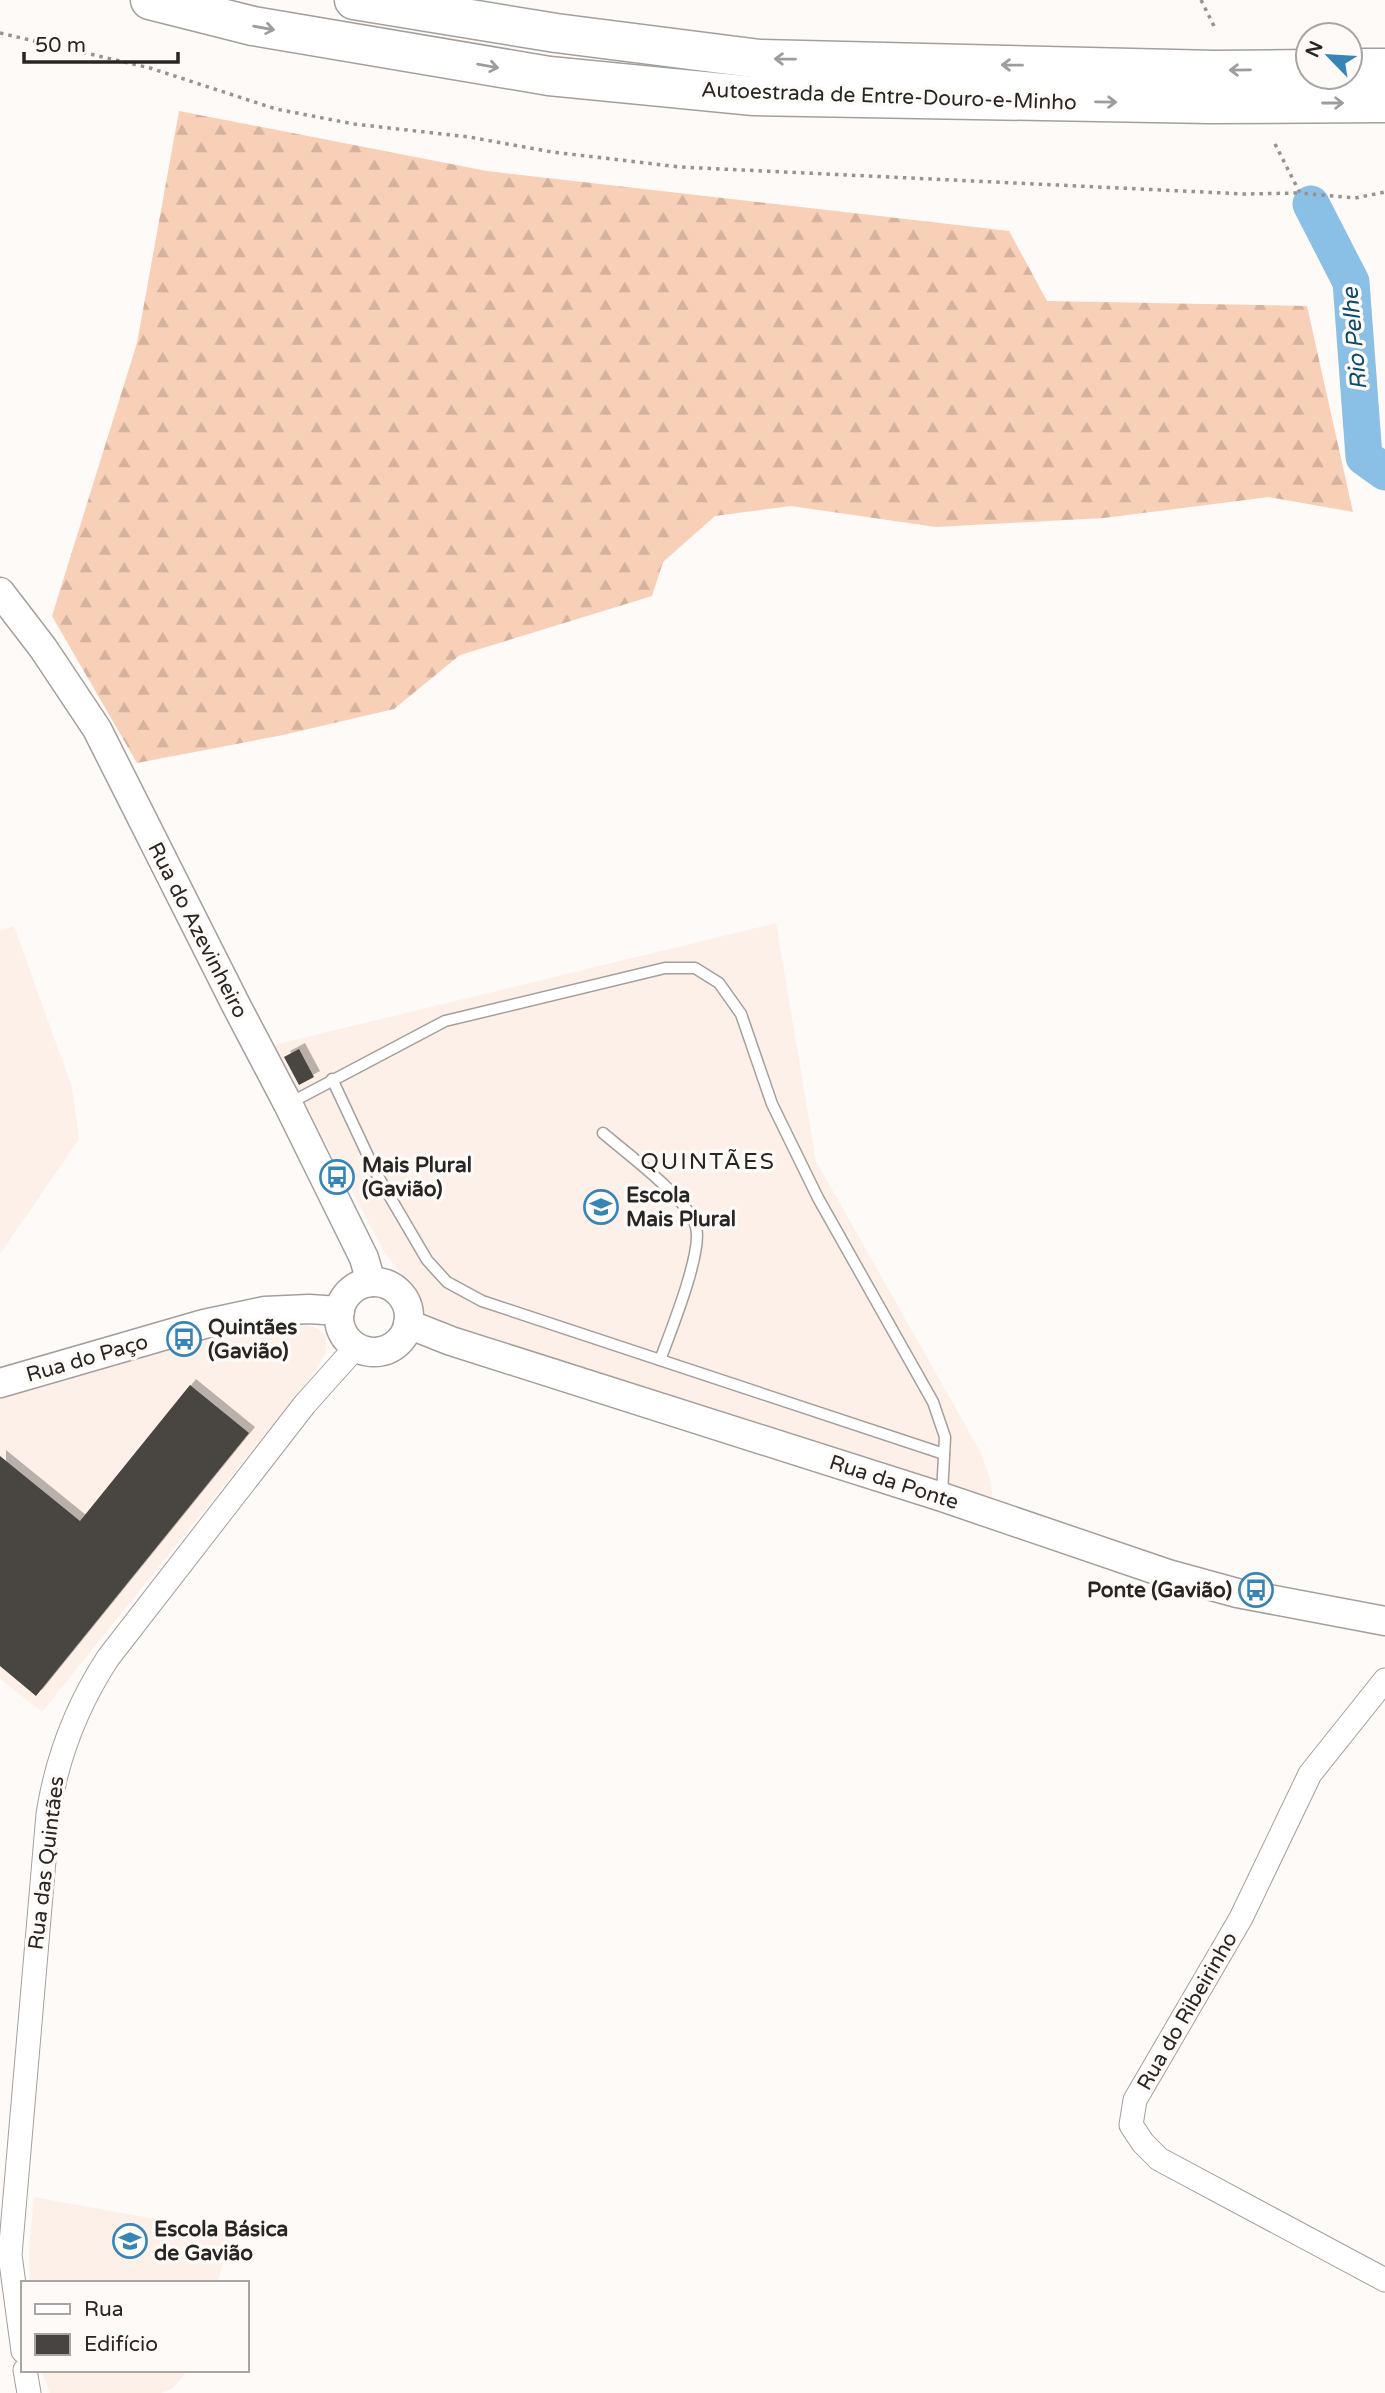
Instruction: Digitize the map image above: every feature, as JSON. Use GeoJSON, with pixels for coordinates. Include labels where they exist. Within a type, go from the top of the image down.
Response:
{"type":"FeatureCollection","features":[{"type":"Feature","properties":{"kind":"highway","name":"Autoestrada de Entre-Douro-e-Minho"},"geometry":{"type":"LineString","coordinates":[[150,0],[253,26],[549,76],[754,96],[1210,104],[1385,103]]}},
{"type":"Feature","properties":{"kind":"highway","name":"Autoestrada de Entre-Douro-e-Minho"},"geometry":{"type":"LineString","coordinates":[[354,0],[556,33],[760,59],[1216,70],[1294,69]]}},
{"type":"Feature","properties":{"kind":"highway"},"geometry":{"type":"LineString","coordinates":[[1364,68],[1385,68]]}},
{"type":"Feature","properties":{"kind":"street","name":"Rua do Azevinheiro"},"geometry":{"type":"LineString","coordinates":[[0,592],[43,648],[97,729],[229,993],[288,1104],[364,1258],[371,1282]]}},
{"type":"Feature","properties":{"kind":"street"},"geometry":{"type":"LineString","coordinates":[[371,1282],[380,1282],[397,1290],[407,1306],[408,1324],[397,1343],[388,1348],[367,1351],[356,1347],[342,1332],[340,1311],[343,1300],[350,1291],[360,1284],[371,1282]]}},
{"type":"Feature","properties":{"kind":"street","name":"Rua do Paço"},"geometry":{"type":"LineString","coordinates":[[0,1383],[204,1324],[265,1311],[340,1311]]}},
{"type":"Feature","properties":{"kind":"street","name":"Rua da Ponte"},"geometry":{"type":"LineString","coordinates":[[408,1324],[451,1341],[942,1497],[1191,1581],[1237,1593],[1385,1621]]}},
{"type":"Feature","properties":{"kind":"street","name":"Rua das Quintães"},"geometry":{"type":"LineString","coordinates":[[21,2336],[10,2255],[48,1814],[59,1761],[68,1734],[91,1683],[108,1658],[305,1404],[356,1347]]}},
{"type":"Feature","properties":{"kind":"street","name":"Rua do Ribeirinho"},"geometry":{"type":"LineString","coordinates":[[1385,1680],[1310,1774],[1241,1918],[1136,2099],[1131,2125],[1143,2143],[1159,2159],[1385,2280]]}},
{"type":"Feature","properties":{"kind":"street"},"geometry":{"type":"LineString","coordinates":[[25,2372],[29,2393]]}},
{"type":"Feature","properties":{"kind":"lane"},"geometry":{"type":"LineString","coordinates":[[288,1104],[445,1021],[665,968],[695,968],[719,982],[741,1014],[772,1104],[818,1198],[933,1402],[946,1437],[942,1497]]}},
{"type":"Feature","properties":{"kind":"lane"},"geometry":{"type":"LineString","coordinates":[[332,1079],[376,1173],[427,1260],[447,1282],[482,1301],[944,1454]]}},
{"type":"Feature","properties":{"kind":"lane"},"geometry":{"type":"LineString","coordinates":[[603,1133],[685,1205],[697,1228],[696,1253],[660,1360]]}},
{"type":"Feature","properties":{"kind":"path"},"geometry":{"type":"LineString","coordinates":[[1201,0],[1216,30]]}},
{"type":"Feature","properties":{"kind":"path"},"geometry":{"type":"LineString","coordinates":[[0,33],[150,68],[276,109],[354,124],[469,137],[552,152],[680,167],[1245,194],[1300,193],[1355,198],[1385,192]]}},
{"type":"Feature","properties":{"kind":"path"},"geometry":{"type":"LineString","coordinates":[[1275,144],[1300,193]]}},
{"type":"Feature","properties":{"kind":"shaded area","name":"Escola Mais Plural"},"geometry":{"type":"Polygon","coordinates":[[[776,923],[816,1161],[981,1453],[993,1498],[438,1323],[427,1316],[403,1276],[384,1252],[274,1045],[776,923]]]}},
{"type":"Feature","properties":{"kind":"shaded area"},"geometry":{"type":"Polygon","coordinates":[[[14,926],[72,1088],[79,1139],[0,1254],[0,931],[14,926]]]}},
{"type":"Feature","properties":{"kind":"shaded area"},"geometry":{"type":"Polygon","coordinates":[[[293,1322],[314,1327],[325,1334],[327,1351],[312,1376],[42,1712],[0,1679],[0,1397],[254,1323],[293,1322]]]}},
{"type":"Feature","properties":{"kind":"shaded area","name":"Escola Básica de Gavião"},"geometry":{"type":"Polygon","coordinates":[[[34,2197],[233,2233],[218,2281],[30,2281],[29,2249],[34,2197]]]}},
{"type":"Feature","properties":{"kind":"shaded area"},"geometry":{"type":"Polygon","coordinates":[[[42,2372],[185,2372],[172,2389],[161,2393],[50,2393],[42,2372]]]}},
{"type":"Feature","properties":{"kind":"green space"},"geometry":{"type":"Polygon","coordinates":[[[179,111],[487,171],[1009,231],[1047,301],[1307,306],[1353,512],[1269,497],[1104,518],[936,527],[791,506],[715,516],[663,562],[652,596],[460,655],[394,709],[283,735],[137,763],[52,616],[137,343],[179,111]]]}},
{"type":"Feature","properties":{"kind":"building"},"geometry":{"type":"Polygon","coordinates":[[[299,1049],[314,1077],[299,1085],[284,1057],[299,1049]]]}},
{"type":"Feature","properties":{"kind":"building"},"geometry":{"type":"Polygon","coordinates":[[[190,1385],[249,1433],[36,1696],[0,1666],[0,1456],[80,1521],[190,1385]]]}},
{"type":"Feature","properties":{"kind":"waterway","name":"Rio Pelhe"},"geometry":{"type":"LineString","coordinates":[[1311,204],[1351,282],[1364,457],[1385,472]]}},
{"type":"Feature","properties":{"kind":"place","name":"Mais Plural (Gavião)"},"geometry":{"type":"Point","coordinates":[337,1177]}},
{"type":"Feature","properties":{"kind":"place","name":"Escola Mais Plural"},"geometry":{"type":"Point","coordinates":[601,1207]}},
{"type":"Feature","properties":{"kind":"place","name":"Quintães (Gavião)"},"geometry":{"type":"Point","coordinates":[184,1339]}},
{"type":"Feature","properties":{"kind":"place","name":"Ponte (Gavião)"},"geometry":{"type":"Point","coordinates":[1256,1590]}},
{"type":"Feature","properties":{"kind":"place","name":"Escola Básica de Gavião"},"geometry":{"type":"Point","coordinates":[130,2241]}},
{"type":"Feature","properties":{"kind":"district","name":"QUINTÃES"},"geometry":{"type":"Point","coordinates":[708,1161]}}]}
